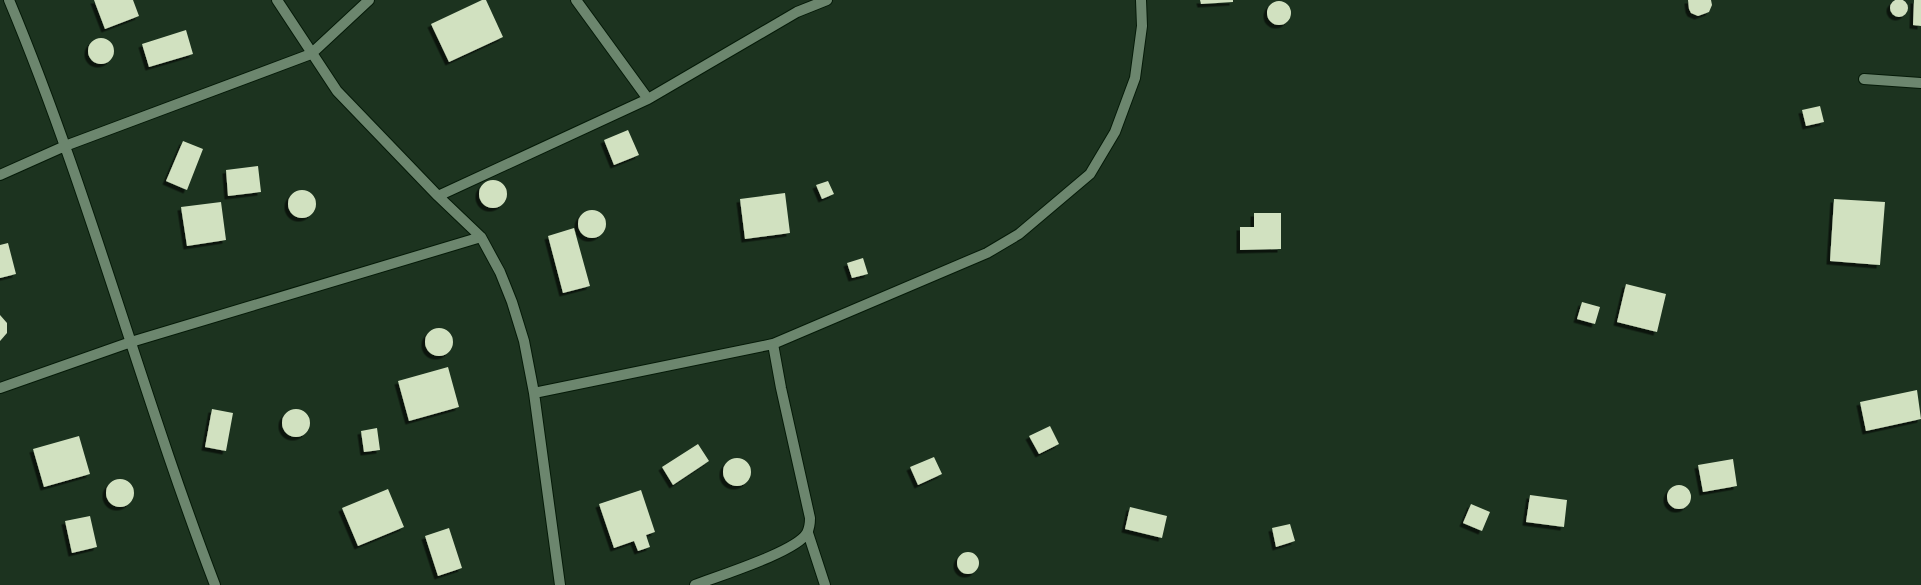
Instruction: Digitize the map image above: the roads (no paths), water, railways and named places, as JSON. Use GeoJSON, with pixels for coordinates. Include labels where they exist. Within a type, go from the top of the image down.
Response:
{"type":"FeatureCollection","features":[{"type":"Feature","properties":{"kind":"street"},"geometry":{"type":"LineString","coordinates":[[9,0],[38,70],[65,146],[174,475],[215,585]]}},
{"type":"Feature","properties":{"kind":"street"},"geometry":{"type":"LineString","coordinates":[[277,0],[336,91],[438,196],[481,237],[500,272],[512,302],[524,341],[534,393],[560,585]]}},
{"type":"Feature","properties":{"kind":"street"},"geometry":{"type":"LineString","coordinates":[[0,175],[65,146],[311,54],[369,0]]}},
{"type":"Feature","properties":{"kind":"street"},"geometry":{"type":"LineString","coordinates":[[576,0],[648,99]]}},
{"type":"Feature","properties":{"kind":"street"},"geometry":{"type":"LineString","coordinates":[[438,196],[648,99],[797,12],[827,0]]}},
{"type":"Feature","properties":{"kind":"street"},"geometry":{"type":"LineString","coordinates":[[534,393],[773,344],[987,252],[1020,234],[1090,174],[1115,132],[1135,78],[1142,26],[1141,0]]}},
{"type":"Feature","properties":{"kind":"street"},"geometry":{"type":"LineString","coordinates":[[1864,79],[1921,83]]}},
{"type":"Feature","properties":{"kind":"street"},"geometry":{"type":"LineString","coordinates":[[0,388],[130,342],[481,237]]}},
{"type":"Feature","properties":{"kind":"street"},"geometry":{"type":"LineString","coordinates":[[773,344],[781,388],[810,518],[808,533],[825,585]]}},
{"type":"Feature","properties":{"kind":"street"},"geometry":{"type":"LineString","coordinates":[[695,585],[785,550],[801,540],[808,533]]}}]}
